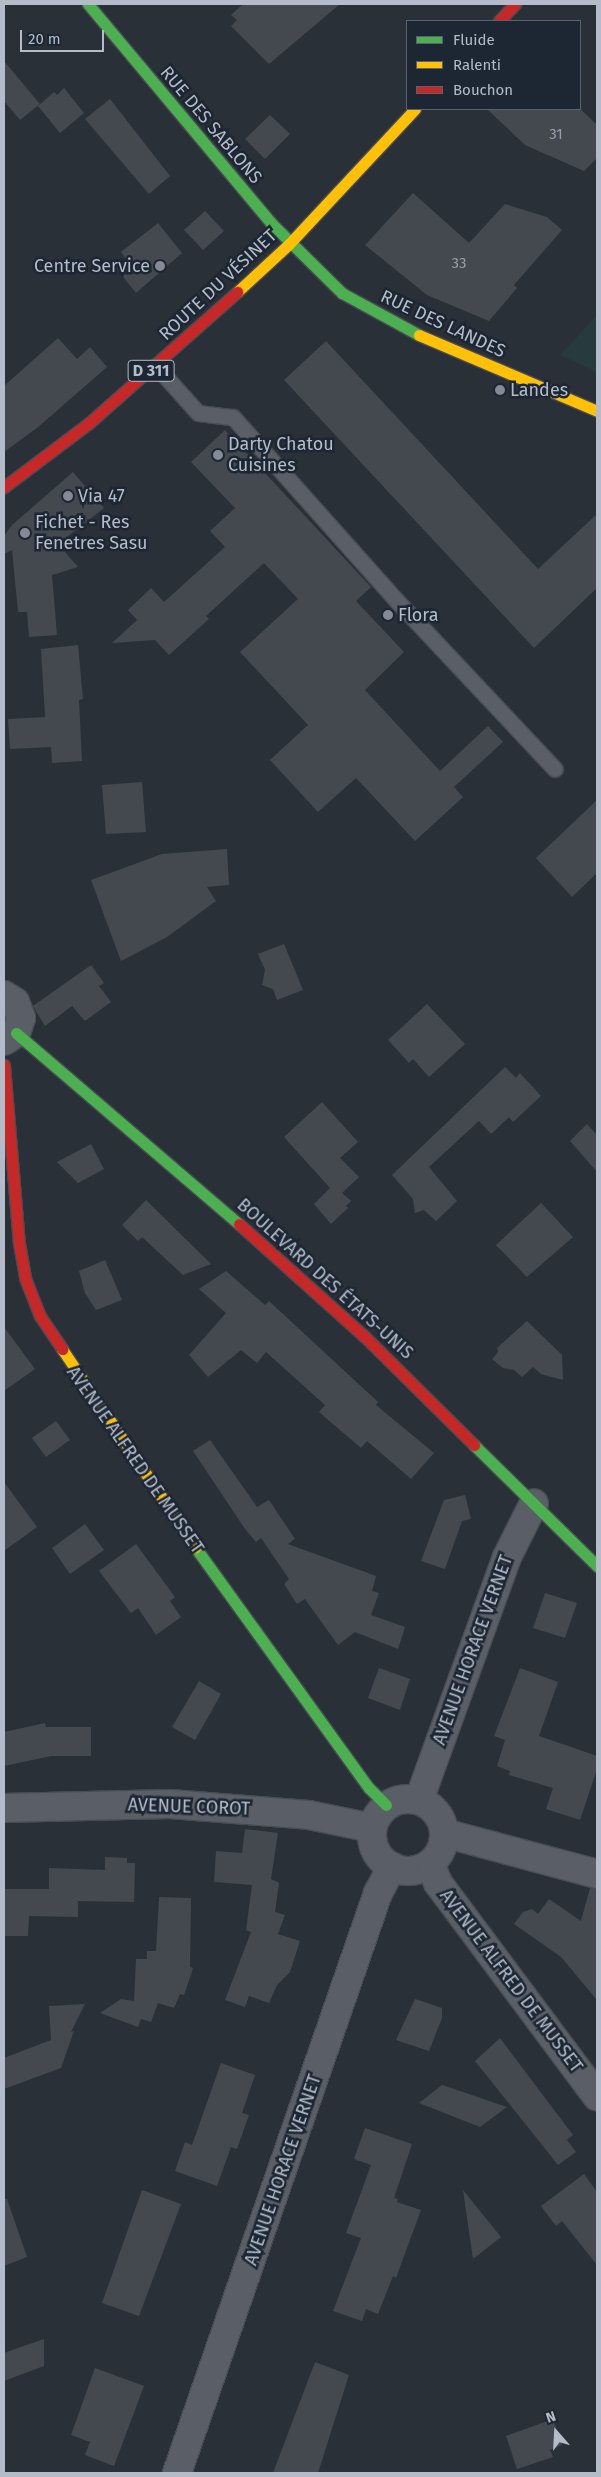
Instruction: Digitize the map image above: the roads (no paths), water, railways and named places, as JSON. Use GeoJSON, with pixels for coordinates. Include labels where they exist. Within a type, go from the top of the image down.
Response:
{"type":"FeatureCollection","features":[{"type":"Feature","properties":{"kind":"street","name":"RUE DES SABLONS"},"geometry":{"type":"LineString","coordinates":[[88,4],[289,244]]}},
{"type":"Feature","properties":{"kind":"street"},"geometry":{"type":"LineString","coordinates":[[499,20],[515,4]]}},
{"type":"Feature","properties":{"kind":"street","name":"ROUTE DU VÉSINET"},"geometry":{"type":"LineString","coordinates":[[4,487],[89,423],[156,366],[289,244],[414,110]]}},
{"type":"Feature","properties":{"kind":"street","name":"RUE DES LANDES"},"geometry":{"type":"LineString","coordinates":[[289,244],[342,293],[388,320],[597,411]]}},
{"type":"Feature","properties":{"kind":"street"},"geometry":{"type":"LineString","coordinates":[[4,995],[20,1009],[21,1018],[10,1037]]}},
{"type":"Feature","properties":{"kind":"street","name":"BOULEVARD DES ÉTATS-UNIS"},"geometry":{"type":"LineString","coordinates":[[10,1037],[197,1187],[364,1336],[597,1566]]}},
{"type":"Feature","properties":{"kind":"street","name":"AVENUE ALFRED DE MUSSET"},"geometry":{"type":"LineString","coordinates":[[4,1065],[19,1243],[26,1278],[40,1316],[154,1490],[369,1788],[379,1816]]}},
{"type":"Feature","properties":{"kind":"street","name":"AVENUE HORACE VERNET"},"geometry":{"type":"LineString","coordinates":[[419,1800],[506,1557],[534,1503]]}},
{"type":"Feature","properties":{"kind":"street"},"geometry":{"type":"LineString","coordinates":[[402,1799],[419,1800],[437,1812],[444,1833],[443,1844],[430,1864],[411,1871],[392,1868],[375,1851],[379,1816],[402,1799]]}},
{"type":"Feature","properties":{"kind":"street","name":"AVENUE COROT"},"geometry":{"type":"LineString","coordinates":[[4,1808],[170,1804],[309,1815],[379,1816]]}},
{"type":"Feature","properties":{"kind":"street"},"geometry":{"type":"LineString","coordinates":[[444,1833],[597,1874]]}},
{"type":"Feature","properties":{"kind":"street","name":"AVENUE ALFRED DE MUSSET"},"geometry":{"type":"LineString","coordinates":[[430,1864],[438,1883],[597,2096]]}},
{"type":"Feature","properties":{"kind":"street","name":"AVENUE HORACE VERNET"},"geometry":{"type":"LineString","coordinates":[[177,2473],[378,1893],[392,1868]]}},
{"type":"Feature","properties":{"kind":"lane"},"geometry":{"type":"LineString","coordinates":[[156,366],[198,413],[233,418],[398,602],[555,769]]}},
{"type":"Feature","properties":{"kind":"place","name":"Centre Service"},"geometry":{"type":"Point","coordinates":[160,266]}},
{"type":"Feature","properties":{"kind":"place","name":"Landes"},"geometry":{"type":"Point","coordinates":[500,390]}},
{"type":"Feature","properties":{"kind":"place","name":"Darty Chatou Cuisines"},"geometry":{"type":"Point","coordinates":[218,455]}},
{"type":"Feature","properties":{"kind":"place","name":"Via 47"},"geometry":{"type":"Point","coordinates":[68,496]}},
{"type":"Feature","properties":{"kind":"place","name":"Fichet - Res Fenetres Sasu"},"geometry":{"type":"Point","coordinates":[25,533]}},
{"type":"Feature","properties":{"kind":"place","name":"Flora"},"geometry":{"type":"Point","coordinates":[388,615]}}]}
